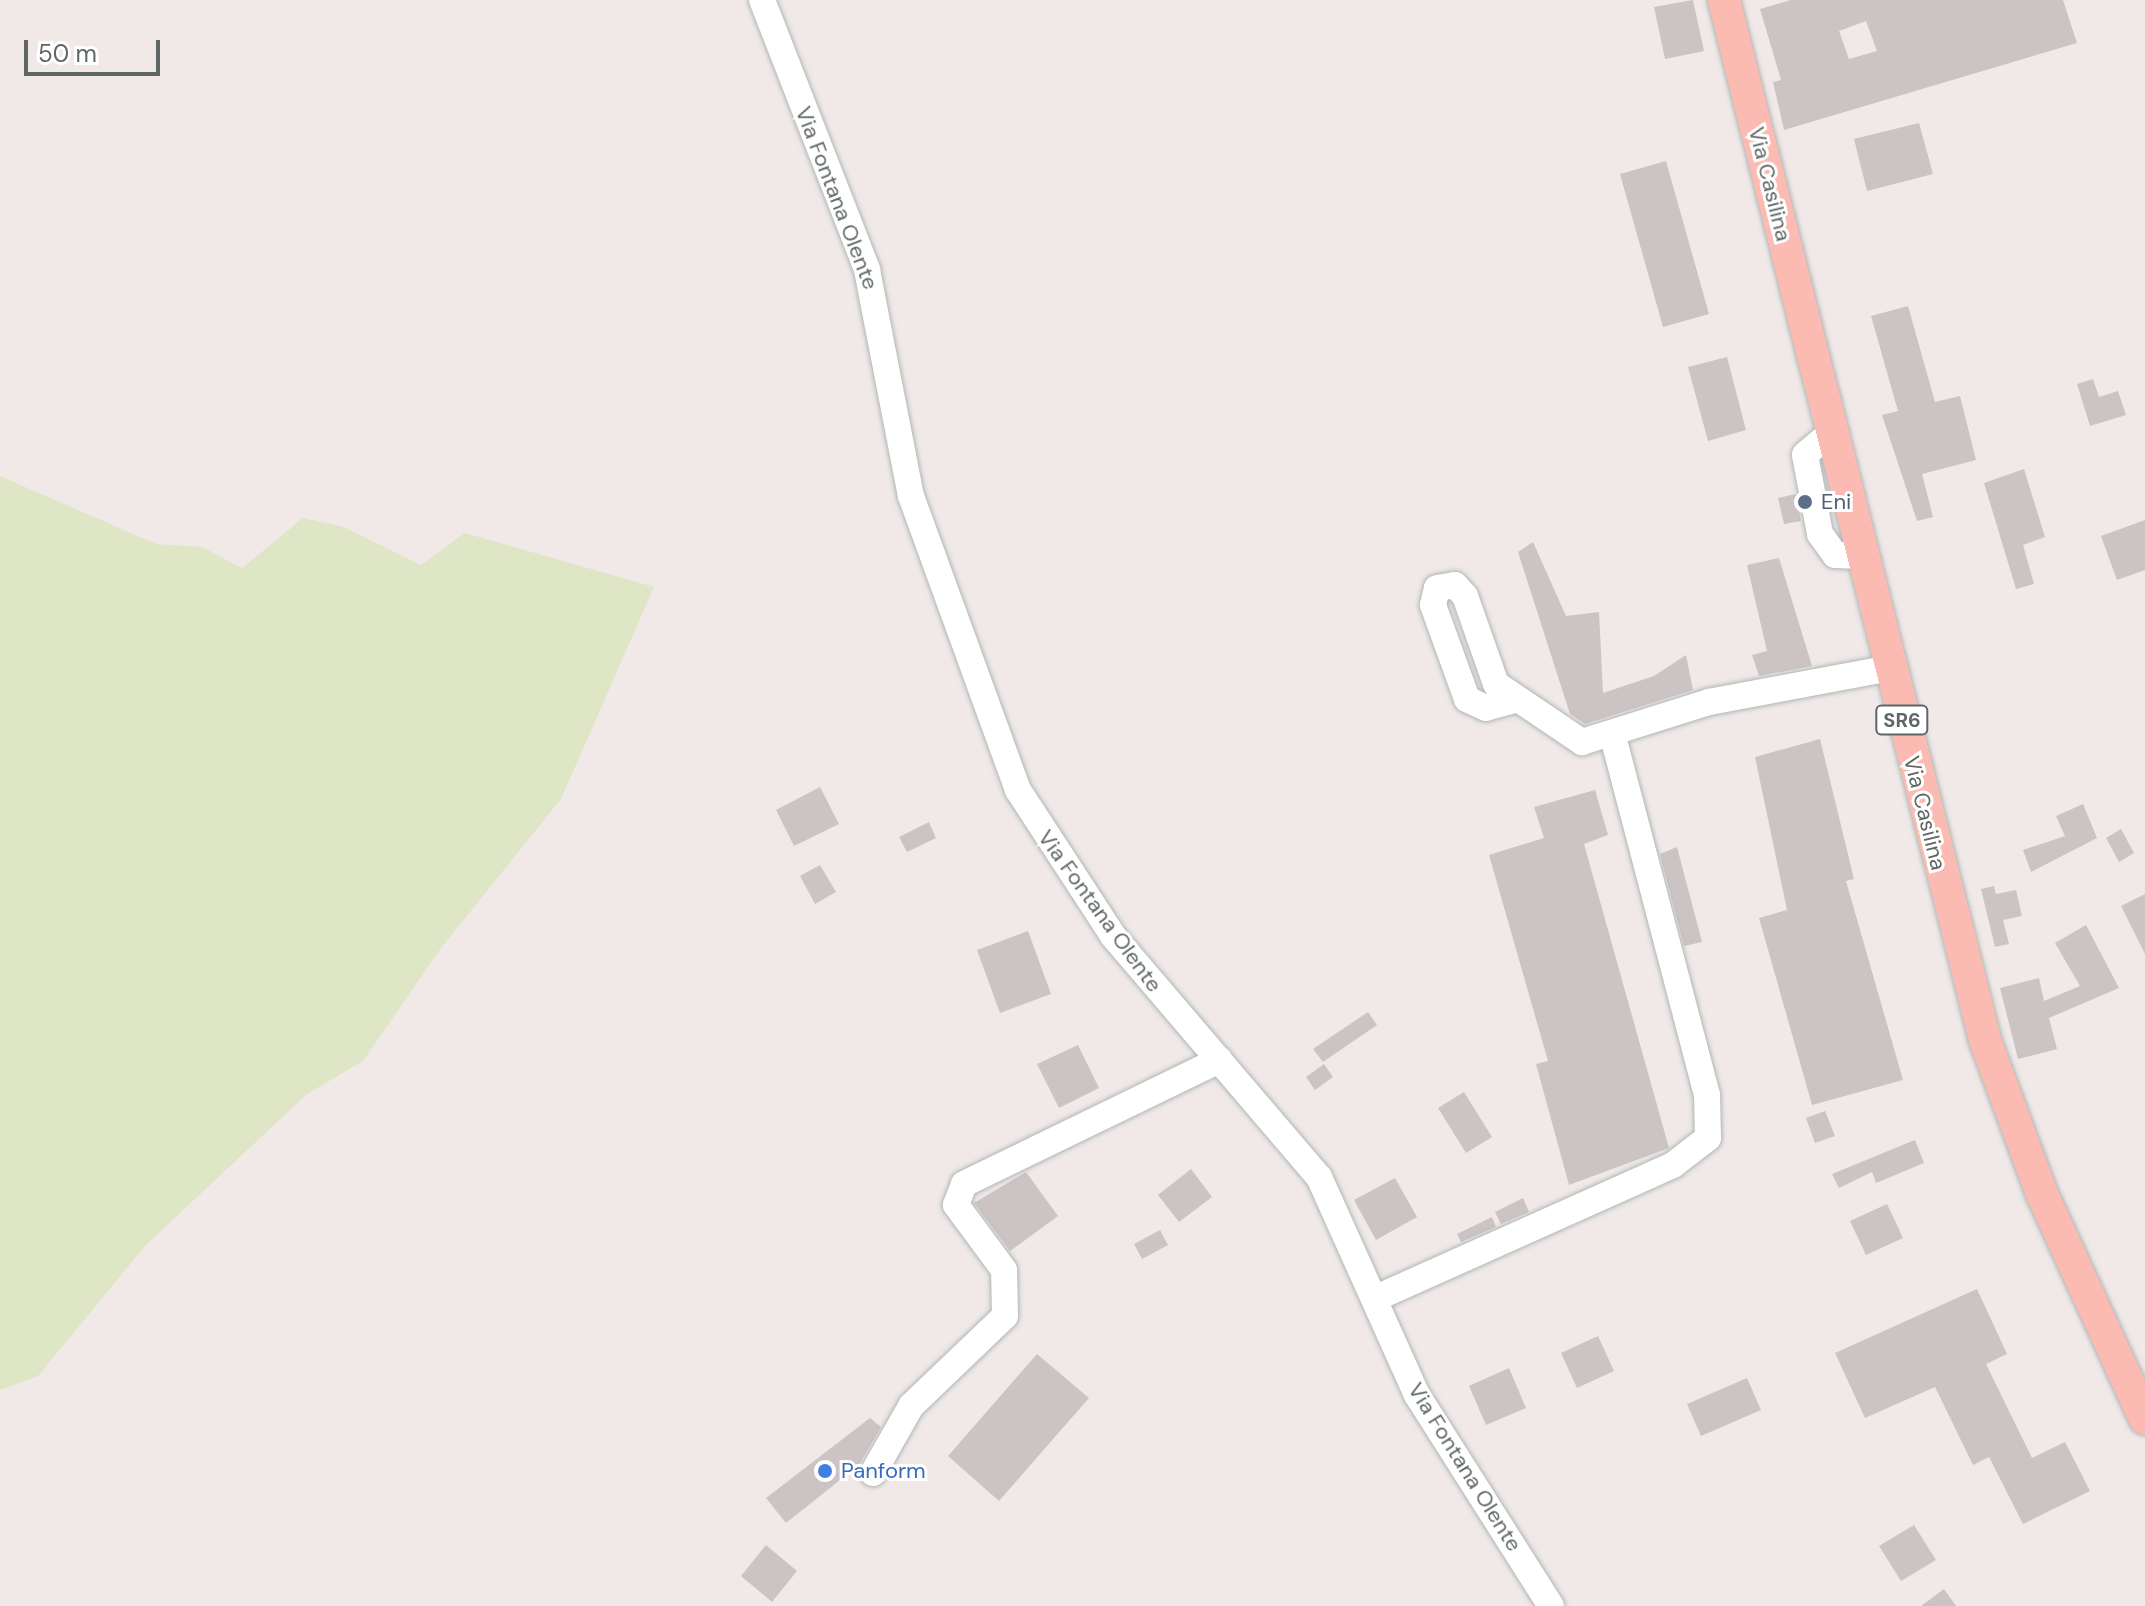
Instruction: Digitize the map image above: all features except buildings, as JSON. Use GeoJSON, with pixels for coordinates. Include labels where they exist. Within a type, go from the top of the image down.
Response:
{"type":"FeatureCollection","features":[{"type":"Feature","properties":{"kind":"main road","name":"Via Casilina"},"geometry":{"type":"LineString","coordinates":[[1724,0],[1992,1064],[2056,1227],[2145,1419]]}},
{"type":"Feature","properties":{"kind":"street","name":"Via Fontana Olente"},"geometry":{"type":"LineString","coordinates":[[762,0],[867,270],[907,483],[1001,752],[1072,880],[1319,1177],[1425,1408],[1551,1606]]}},
{"type":"Feature","properties":{"kind":"street"},"geometry":{"type":"LineString","coordinates":[[1515,700],[1576,741],[1613,737],[1709,702],[1890,668]]}},
{"type":"Feature","properties":{"kind":"street"},"geometry":{"type":"LineString","coordinates":[[1376,1298],[1673,1165],[1708,1138],[1707,1095],[1613,737]]}},
{"type":"Feature","properties":{"kind":"street"},"geometry":{"type":"LineString","coordinates":[[873,1473],[911,1406],[1005,1316],[1004,1270],[956,1205],[964,1184],[1219,1060]]}},
{"type":"Feature","properties":{"kind":"green space"},"geometry":{"type":"Polygon","coordinates":[[[0,476],[156,544],[202,547],[242,568],[303,518],[344,527],[421,565],[465,533],[654,587],[561,799],[441,948],[363,1061],[307,1094],[145,1246],[38,1376],[0,1390],[0,476]]]}},
{"type":"Feature","properties":{"kind":"place","name":"Eni"},"geometry":{"type":"Point","coordinates":[1805,502]}},
{"type":"Feature","properties":{"kind":"place","name":"Panform"},"geometry":{"type":"Point","coordinates":[825,1471]}}]}
